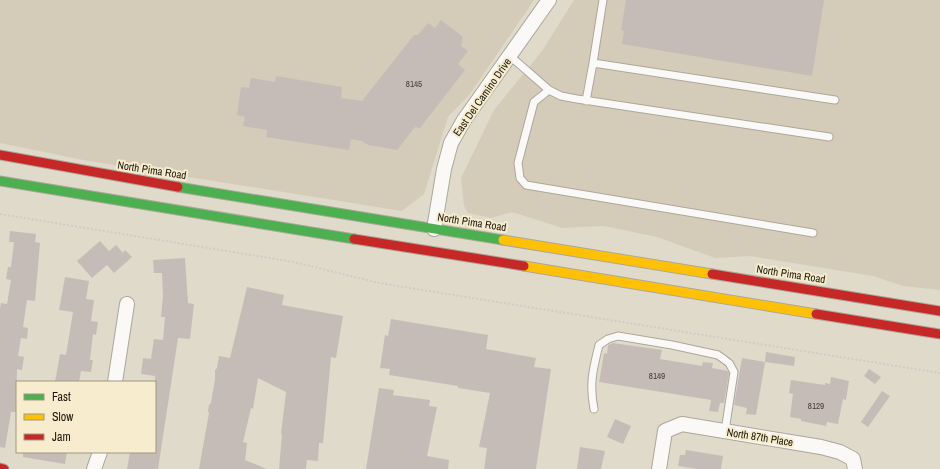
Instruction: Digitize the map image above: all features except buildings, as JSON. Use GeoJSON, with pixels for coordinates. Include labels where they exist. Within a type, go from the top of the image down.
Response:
{"type":"FeatureCollection","features":[{"type":"Feature","properties":{"kind":"main road","name":"North Pima Road"},"geometry":{"type":"LineString","coordinates":[[0,155],[101,174],[940,311]]}},
{"type":"Feature","properties":{"kind":"main road"},"geometry":{"type":"LineString","coordinates":[[0,181],[940,334]]}},
{"type":"Feature","properties":{"kind":"main road"},"geometry":{"type":"LineString","coordinates":[[208,214],[255,212]]}},
{"type":"Feature","properties":{"kind":"main road"},"geometry":{"type":"LineString","coordinates":[[418,237],[425,235],[434,228],[456,242]]}},
{"type":"Feature","properties":{"kind":"main road"},"geometry":{"type":"LineString","coordinates":[[628,273],[673,291]]}},
{"type":"Feature","properties":{"kind":"main road"},"geometry":{"type":"LineString","coordinates":[[0,468],[4,469]]}},
{"type":"Feature","properties":{"kind":"street","name":"East Del Camino Drive"},"geometry":{"type":"LineString","coordinates":[[434,228],[444,169],[451,144],[464,120],[549,0]]}},
{"type":"Feature","properties":{"kind":"street"},"geometry":{"type":"LineString","coordinates":[[115,381],[127,304]]}},
{"type":"Feature","properties":{"kind":"street","name":"North 87th Place"},"geometry":{"type":"LineString","coordinates":[[658,469],[665,431],[682,424],[821,447],[840,452],[854,464]]}},
{"type":"Feature","properties":{"kind":"street"},"geometry":{"type":"LineString","coordinates":[[94,469],[100,453]]}},
{"type":"Feature","properties":{"kind":"lane"},"geometry":{"type":"LineString","coordinates":[[586,101],[603,0]]}},
{"type":"Feature","properties":{"kind":"lane"},"geometry":{"type":"LineString","coordinates":[[510,56],[549,90],[561,96],[829,137]]}},
{"type":"Feature","properties":{"kind":"lane"},"geometry":{"type":"LineString","coordinates":[[593,63],[835,100]]}},
{"type":"Feature","properties":{"kind":"lane"},"geometry":{"type":"LineString","coordinates":[[549,90],[534,102],[518,163],[520,178],[526,185],[813,233]]}},
{"type":"Feature","properties":{"kind":"lane"},"geometry":{"type":"LineString","coordinates":[[594,409],[591,394],[591,377],[598,345],[608,339],[618,336],[672,345],[718,356],[729,363],[734,372],[725,431]]}},
{"type":"Feature","properties":{"kind":"path"},"geometry":{"type":"LineString","coordinates":[[0,214],[294,262],[379,283],[940,373]]}},
{"type":"Feature","properties":{"kind":"shaded area"},"geometry":{"type":"Polygon","coordinates":[[[0,0],[534,0],[470,94],[448,117],[424,194],[402,211],[83,160],[0,143],[0,0]]]}},
{"type":"Feature","properties":{"kind":"shaded area"},"geometry":{"type":"Polygon","coordinates":[[[574,0],[940,0],[940,290],[903,286],[873,276],[750,256],[715,258],[657,237],[604,226],[562,228],[512,212],[491,218],[468,213],[464,206],[461,178],[494,110],[542,51],[574,0]]]}},
{"type":"Feature","properties":{"kind":"traffic: fast"},"geometry":{"type":"LineString","coordinates":[[0,181],[354,239]]}},
{"type":"Feature","properties":{"kind":"traffic: fast"},"geometry":{"type":"LineString","coordinates":[[178,187],[503,240]]}},
{"type":"Feature","properties":{"kind":"traffic: slow"},"geometry":{"type":"LineString","coordinates":[[503,240],[712,274]]}},
{"type":"Feature","properties":{"kind":"traffic: slow"},"geometry":{"type":"LineString","coordinates":[[524,266],[816,314]]}},
{"type":"Feature","properties":{"kind":"traffic: jam"},"geometry":{"type":"LineString","coordinates":[[0,155],[178,187]]}},
{"type":"Feature","properties":{"kind":"traffic: jam"},"geometry":{"type":"LineString","coordinates":[[354,239],[524,266]]}},
{"type":"Feature","properties":{"kind":"traffic: jam"},"geometry":{"type":"LineString","coordinates":[[712,274],[940,311]]}},
{"type":"Feature","properties":{"kind":"traffic: jam"},"geometry":{"type":"LineString","coordinates":[[816,314],[940,334]]}},
{"type":"Feature","properties":{"kind":"traffic: jam"},"geometry":{"type":"LineString","coordinates":[[0,468],[4,469]]}}]}
